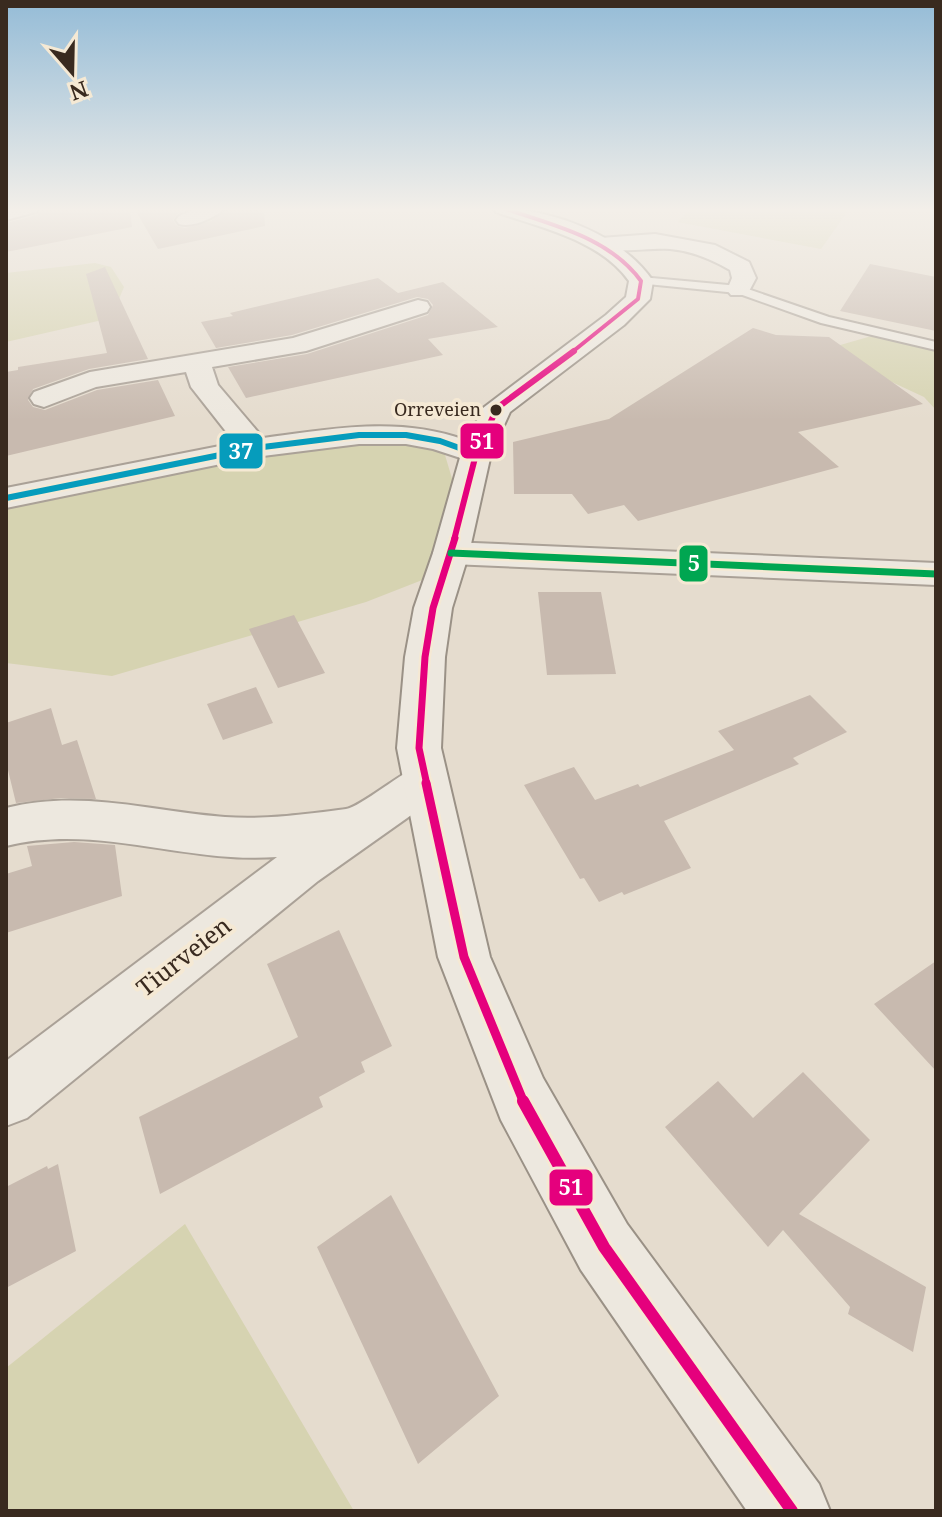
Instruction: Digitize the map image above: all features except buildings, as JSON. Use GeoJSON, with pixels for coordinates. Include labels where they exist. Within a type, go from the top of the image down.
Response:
{"type":"FeatureCollection","features":[{"type":"Feature","properties":{"kind":"street"},"geometry":{"type":"LineString","coordinates":[[739,290],[744,279]]}},
{"type":"Feature","properties":{"kind":"street"},"geometry":{"type":"LineString","coordinates":[[641,281],[638,299],[615,320],[497,408],[476,454],[451,553],[433,608],[425,657],[419,748],[464,957],[522,1099],[604,1247],[792,1511]]}},
{"type":"Feature","properties":{"kind":"street"},"geometry":{"type":"LineString","coordinates":[[44,398],[90,380],[297,345],[418,307]]}},
{"type":"Feature","properties":{"kind":"street"},"geometry":{"type":"LineString","coordinates":[[197,362],[205,387],[255,448]]}},
{"type":"Feature","properties":{"kind":"street"},"geometry":{"type":"LineString","coordinates":[[6,498],[255,448],[359,435],[406,435],[440,441],[476,454]]}},
{"type":"Feature","properties":{"kind":"street"},"geometry":{"type":"LineString","coordinates":[[451,553],[936,574]]}},
{"type":"Feature","properties":{"kind":"street","name":"Tiurveien"},"geometry":{"type":"LineString","coordinates":[[6,1097],[301,866],[425,781]]}},
{"type":"Feature","properties":{"kind":"street","name":"Tiurveien"},"geometry":{"type":"LineString","coordinates":[[6,827],[70,818],[226,837],[284,839],[365,822]]}},
{"type":"Feature","properties":{"kind":"lane"},"geometry":{"type":"LineString","coordinates":[[641,281],[739,290],[825,320],[936,346]]}},
{"type":"Feature","properties":{"kind":"shaded area"},"geometry":{"type":"Polygon","coordinates":[[[6,279],[119,279],[124,287],[111,318],[6,342],[6,279]]]}},
{"type":"Feature","properties":{"kind":"shaded area"},"geometry":{"type":"Polygon","coordinates":[[[875,335],[936,349],[936,410],[924,397],[823,350],[875,335]]]}},
{"type":"Feature","properties":{"kind":"shaded area"},"geometry":{"type":"Polygon","coordinates":[[[314,433],[442,445],[476,559],[366,602],[112,676],[6,663],[6,486],[314,433]]]}},
{"type":"Feature","properties":{"kind":"shaded area"},"geometry":{"type":"Polygon","coordinates":[[[185,1224],[354,1511],[6,1511],[6,1368],[185,1224]]]}},
{"type":"Feature","properties":{"kind":"transit line","name":"51"},"geometry":{"type":"LineString","coordinates":[[639,279],[638,299],[615,320],[497,408],[476,454],[451,553],[433,608],[425,657],[419,748],[464,957],[522,1099],[604,1247],[792,1511]]}},
{"type":"Feature","properties":{"kind":"transit line","name":"37"},"geometry":{"type":"LineString","coordinates":[[6,498],[255,448],[359,435],[406,435],[440,441],[476,454]]}},
{"type":"Feature","properties":{"kind":"transit line","name":"5"},"geometry":{"type":"LineString","coordinates":[[451,553],[936,574]]}},
{"type":"Feature","properties":{"kind":"place","name":"Orreveien"},"geometry":{"type":"Point","coordinates":[496,410]}}]}
